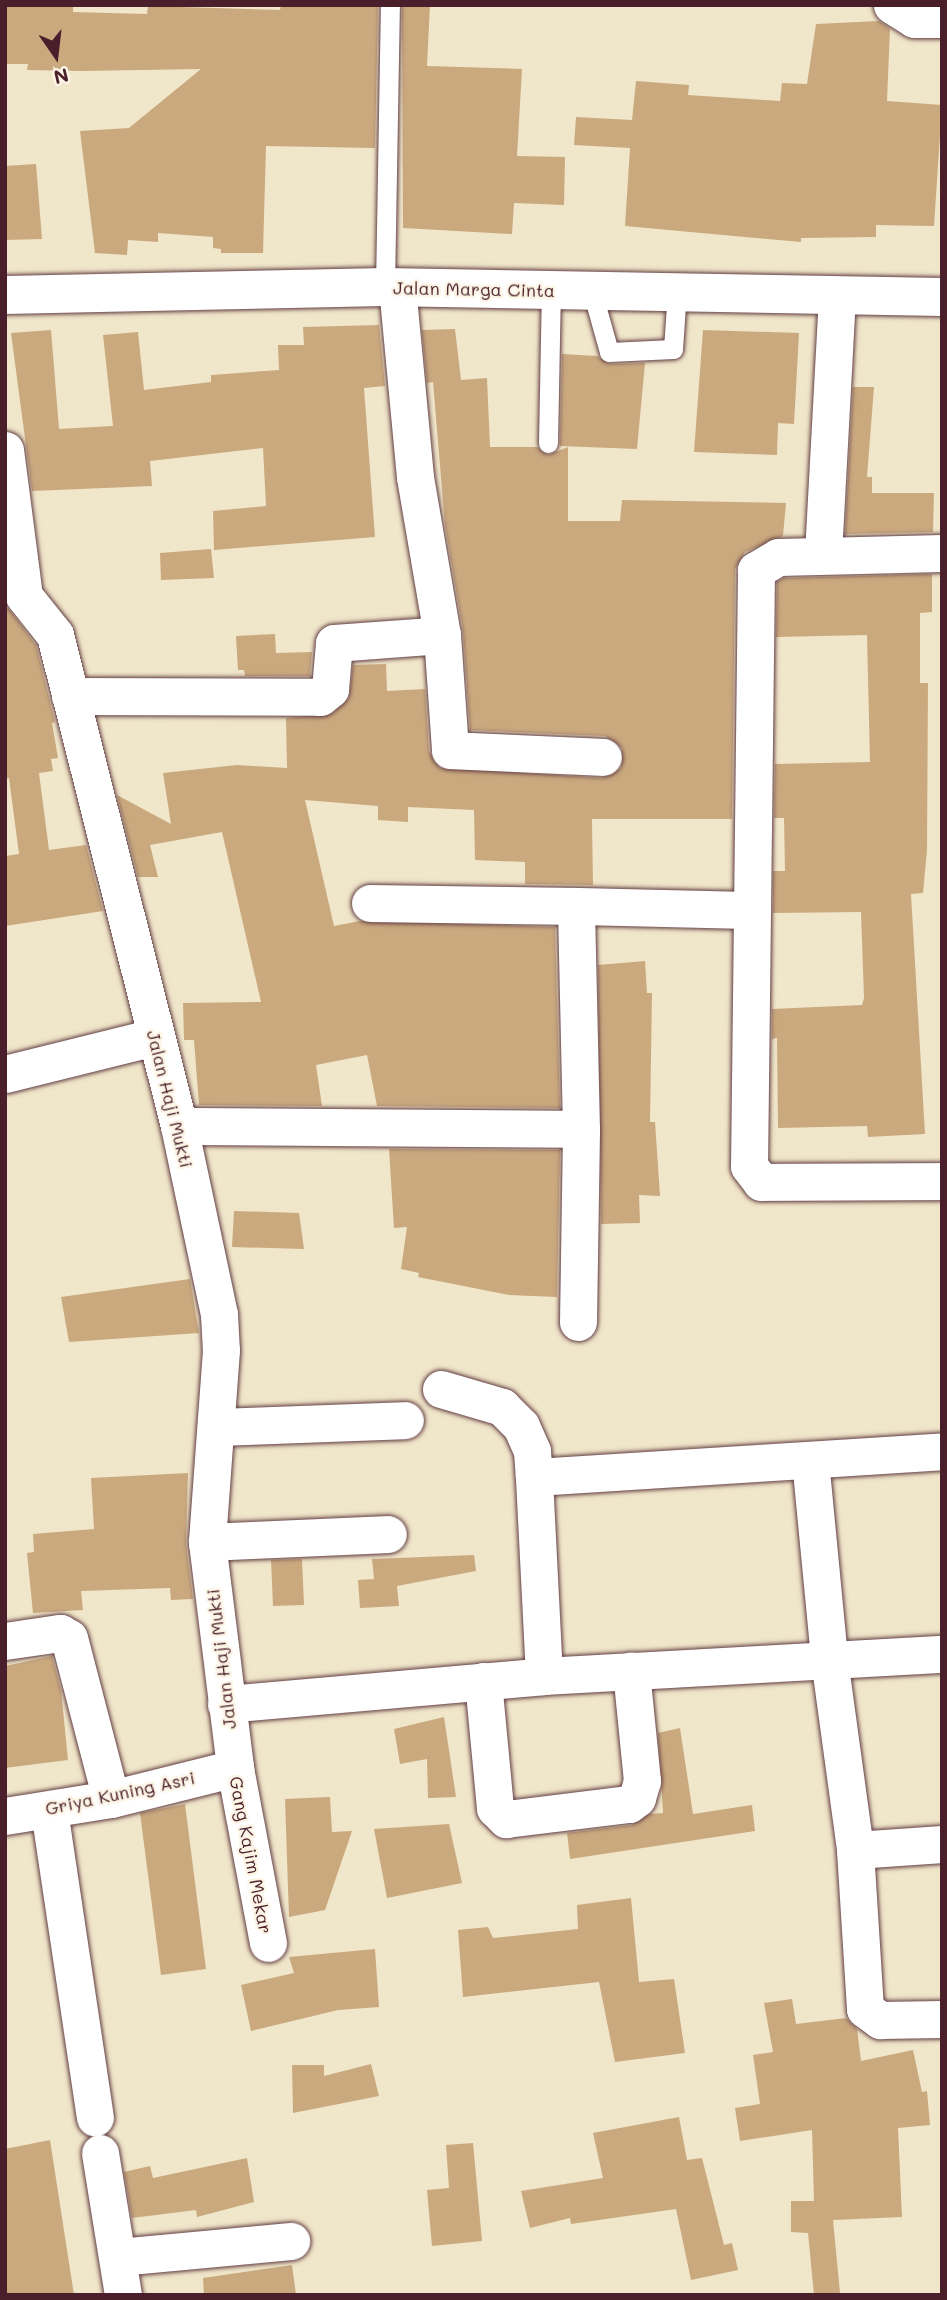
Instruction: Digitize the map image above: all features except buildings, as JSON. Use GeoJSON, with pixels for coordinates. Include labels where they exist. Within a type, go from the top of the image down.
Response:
{"type":"FeatureCollection","features":[{"type":"Feature","properties":{"kind":"main road","name":"Jalan Marga Cinta"},"geometry":{"type":"LineString","coordinates":[[5,295],[391,288],[677,290],[942,297]]}},
{"type":"Feature","properties":{"kind":"street"},"geometry":{"type":"LineString","coordinates":[[892,5],[914,19],[942,19]]}},
{"type":"Feature","properties":{"kind":"street"},"geometry":{"type":"LineString","coordinates":[[391,288],[415,477],[442,635],[450,750],[603,757]]}},
{"type":"Feature","properties":{"kind":"street"},"geometry":{"type":"LineString","coordinates":[[823,554],[837,295]]}},
{"type":"Feature","properties":{"kind":"street","name":"Jalan Haji Mukti"},"geometry":{"type":"LineString","coordinates":[[5,450],[24,596],[53,629],[179,1126],[219,1314],[216,1427],[207,1542],[235,1768]]}},
{"type":"Feature","properties":{"kind":"street"},"geometry":{"type":"LineString","coordinates":[[942,553],[778,557],[756,570],[749,1166],[753,1175],[761,1182],[942,1181]]}},
{"type":"Feature","properties":{"kind":"street"},"geometry":{"type":"LineString","coordinates":[[71,696],[320,697],[330,689],[334,643],[442,635]]}},
{"type":"Feature","properties":{"kind":"street"},"geometry":{"type":"LineString","coordinates":[[370,903],[751,910]]}},
{"type":"Feature","properties":{"kind":"street"},"geometry":{"type":"LineString","coordinates":[[576,906],[581,1129],[578,1322]]}},
{"type":"Feature","properties":{"kind":"street"},"geometry":{"type":"LineString","coordinates":[[5,1074],[155,1037]]}},
{"type":"Feature","properties":{"kind":"street"},"geometry":{"type":"LineString","coordinates":[[179,1126],[581,1129]]}},
{"type":"Feature","properties":{"kind":"street"},"geometry":{"type":"LineString","coordinates":[[441,1389],[502,1407],[522,1426],[532,1451],[544,1676]]}},
{"type":"Feature","properties":{"kind":"street"},"geometry":{"type":"LineString","coordinates":[[216,1427],[405,1420]]}},
{"type":"Feature","properties":{"kind":"street"},"geometry":{"type":"LineString","coordinates":[[534,1477],[942,1451]]}},
{"type":"Feature","properties":{"kind":"street"},"geometry":{"type":"LineString","coordinates":[[810,1460],[829,1659],[855,1850],[866,2009],[880,2020],[942,2019]]}},
{"type":"Feature","properties":{"kind":"street"},"geometry":{"type":"LineString","coordinates":[[207,1542],[388,1534]]}},
{"type":"Feature","properties":{"kind":"street"},"geometry":{"type":"LineString","coordinates":[[5,1641],[60,1633],[69,1638],[111,1799]]}},
{"type":"Feature","properties":{"kind":"street"},"geometry":{"type":"LineString","coordinates":[[226,1704],[544,1676],[942,1654]]}},
{"type":"Feature","properties":{"kind":"street"},"geometry":{"type":"LineString","coordinates":[[483,1681],[495,1808],[506,1819],[629,1804],[637,1798],[642,1781],[631,1671]]}},
{"type":"Feature","properties":{"kind":"street","name":"Griya Kuning Asri"},"geometry":{"type":"LineString","coordinates":[[5,1816],[111,1799],[235,1768]]}},
{"type":"Feature","properties":{"kind":"street","name":"Gang Kajim Mekar"},"geometry":{"type":"LineString","coordinates":[[235,1768],[268,1943]]}},
{"type":"Feature","properties":{"kind":"street"},"geometry":{"type":"LineString","coordinates":[[49,1810],[123,2295]]}},
{"type":"Feature","properties":{"kind":"street"},"geometry":{"type":"LineString","coordinates":[[855,1850],[942,1844]]}},
{"type":"Feature","properties":{"kind":"street"},"geometry":{"type":"LineString","coordinates":[[118,2257],[291,2241]]}},
{"type":"Feature","properties":{"kind":"lane"},"geometry":{"type":"LineString","coordinates":[[390,5],[391,288]]}},
{"type":"Feature","properties":{"kind":"lane"},"geometry":{"type":"LineString","coordinates":[[548,443],[551,290]]}},
{"type":"Feature","properties":{"kind":"lane"},"geometry":{"type":"LineString","coordinates":[[592,290],[609,352],[673,349],[677,290]]}}]}
